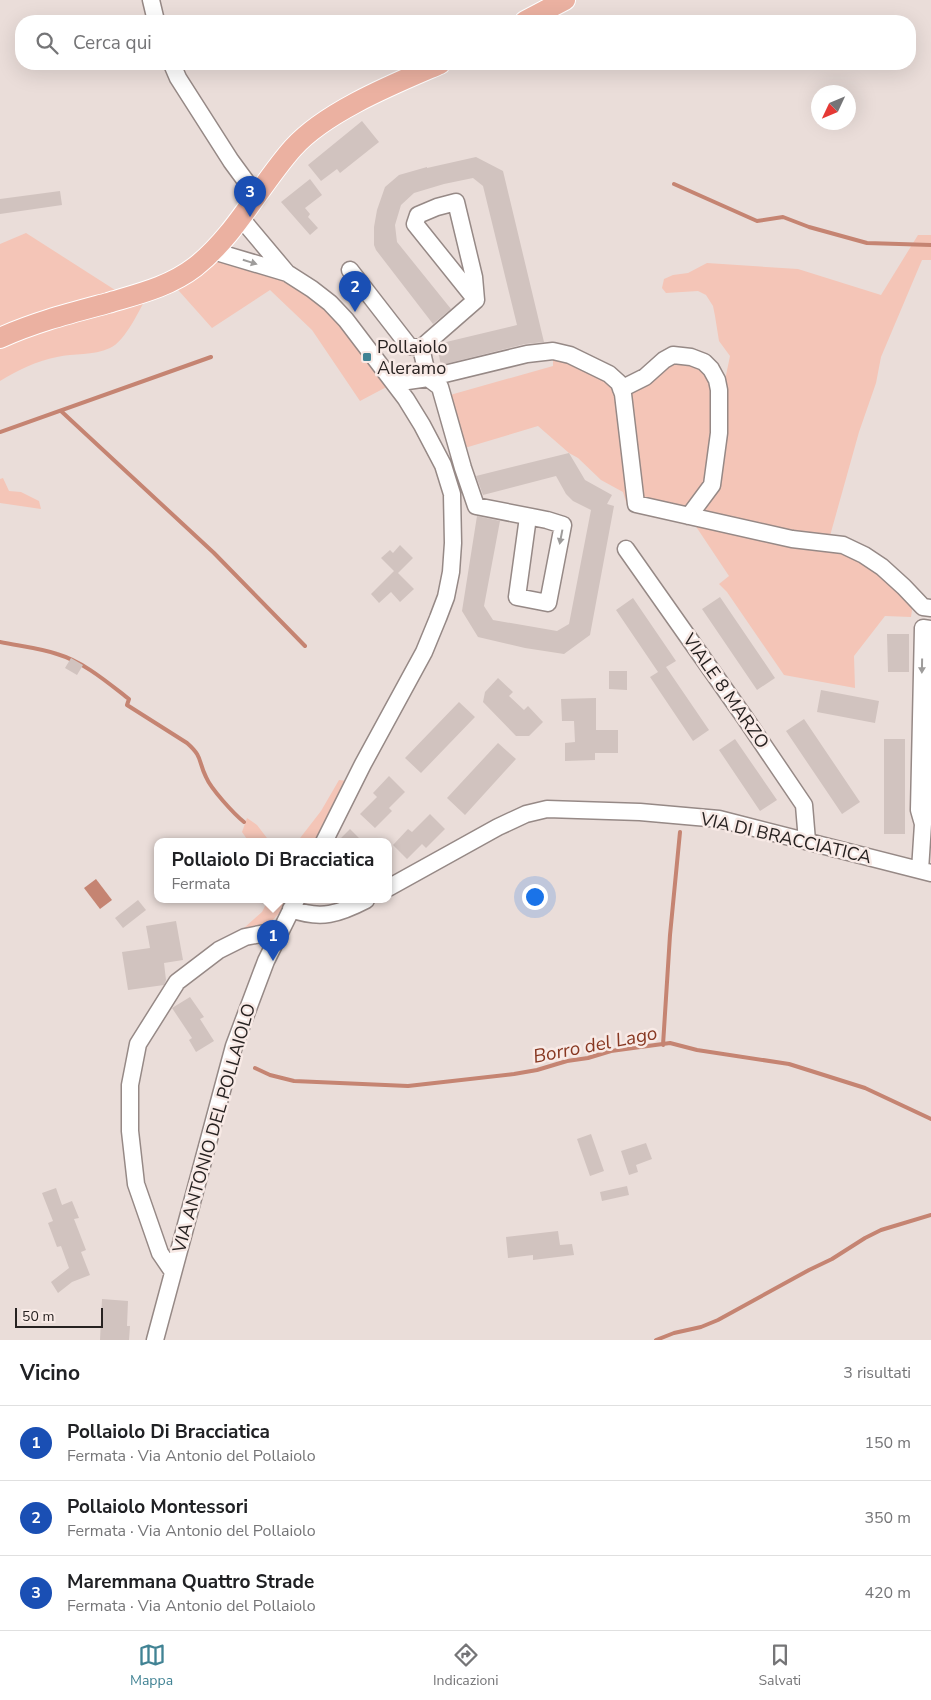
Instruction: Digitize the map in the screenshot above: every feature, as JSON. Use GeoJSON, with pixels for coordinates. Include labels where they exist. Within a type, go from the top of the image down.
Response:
{"type":"FeatureCollection","features":[{"type":"Feature","properties":{"kind":"main road"},"geometry":{"type":"LineString","coordinates":[[536,15],[565,0]]}},
{"type":"Feature","properties":{"kind":"main road"},"geometry":{"type":"LineString","coordinates":[[0,338],[28,325],[149,291],[171,282],[194,267],[213,251],[294,147],[311,132],[331,118],[377,92],[426,70]]}},
{"type":"Feature","properties":{"kind":"street"},"geometry":{"type":"LineString","coordinates":[[151,0],[155,15]]}},
{"type":"Feature","properties":{"kind":"street"},"geometry":{"type":"LineString","coordinates":[[175,70],[178,78],[256,194]]}},
{"type":"Feature","properties":{"kind":"street"},"geometry":{"type":"LineString","coordinates":[[456,202],[474,276],[476,300],[414,224],[418,215],[456,202]]}},
{"type":"Feature","properties":{"kind":"street"},"geometry":{"type":"LineString","coordinates":[[240,217],[287,273]]}},
{"type":"Feature","properties":{"kind":"street"},"geometry":{"type":"LineString","coordinates":[[213,251],[287,273],[330,303],[346,320],[406,399],[443,465],[452,494],[453,543],[451,572],[446,597],[424,652],[363,764],[326,838]]}},
{"type":"Feature","properties":{"kind":"street"},"geometry":{"type":"LineString","coordinates":[[350,270],[409,346],[421,348]]}},
{"type":"Feature","properties":{"kind":"street"},"geometry":{"type":"LineString","coordinates":[[421,348],[476,300]]}},
{"type":"Feature","properties":{"kind":"street"},"geometry":{"type":"LineString","coordinates":[[421,348],[428,378],[440,387],[476,506],[547,520],[563,525],[548,603],[517,597],[528,517]]}},
{"type":"Feature","properties":{"kind":"street"},"geometry":{"type":"LineString","coordinates":[[394,383],[428,378],[527,354],[553,352],[570,355],[609,374],[619,383],[636,504],[792,539],[843,546],[864,555],[882,567],[923,607],[931,608]]}},
{"type":"Feature","properties":{"kind":"street"},"geometry":{"type":"LineString","coordinates":[[621,388],[645,377],[664,360],[673,355],[691,357],[704,362],[711,369],[717,380],[719,390],[719,433],[712,485],[688,516]]}},
{"type":"Feature","properties":{"kind":"street"},"geometry":{"type":"LineString","coordinates":[[406,399],[428,378]]}},
{"type":"Feature","properties":{"kind":"street","name":"VIALE 8 MARZO"},"geometry":{"type":"LineString","coordinates":[[626,549],[804,805],[807,841]]}},
{"type":"Feature","properties":{"kind":"street"},"geometry":{"type":"LineString","coordinates":[[923,824],[926,810],[930,629],[923,628],[919,810],[923,824],[925,871]]}},
{"type":"Feature","properties":{"kind":"street","name":"VIA DI BRACCIATICA"},"geometry":{"type":"LineString","coordinates":[[392,886],[498,827],[526,814],[547,809],[640,812],[719,819],[925,871]]}},
{"type":"Feature","properties":{"kind":"street"},"geometry":{"type":"LineString","coordinates":[[293,905],[302,913],[332,914],[345,911],[360,903]]}},
{"type":"Feature","properties":{"kind":"street","name":"VIA ANTONIO DEL POLLAIOLO"},"geometry":{"type":"LineString","coordinates":[[155,1340],[234,1046],[266,961],[293,905]]}},
{"type":"Feature","properties":{"kind":"street","name":"VIA ANTONIO DEL POLLAIOLO"},"geometry":{"type":"LineString","coordinates":[[173,1272],[160,1253],[136,1184],[130,1131],[130,1085],[138,1044],[177,982],[219,950],[245,937],[281,930]]}},
{"type":"Feature","properties":{"kind":"shaded area"},"geometry":{"type":"Polygon","coordinates":[[[26,233],[126,297],[149,291],[127,331],[110,348],[104,351],[63,356],[34,363],[0,381],[0,244],[26,233]]]}},
{"type":"Feature","properties":{"kind":"shaded area"},"geometry":{"type":"Polygon","coordinates":[[[918,235],[931,235],[931,260],[922,260],[881,357],[876,383],[859,432],[828,543],[843,545],[914,596],[911,617],[885,616],[854,656],[855,688],[784,675],[727,592],[719,584],[729,576],[689,516],[636,504],[627,505],[623,492],[601,480],[578,458],[569,453],[538,426],[458,450],[443,397],[553,366],[553,351],[619,383],[664,360],[691,357],[724,385],[730,356],[719,341],[713,306],[706,295],[698,291],[666,293],[662,288],[664,279],[673,275],[688,273],[707,263],[798,269],[881,295],[918,235]]]}},
{"type":"Feature","properties":{"kind":"shaded area"},"geometry":{"type":"Polygon","coordinates":[[[213,251],[312,289],[394,383],[360,401],[312,330],[270,290],[212,328],[171,282],[213,251]]]}},
{"type":"Feature","properties":{"kind":"shaded area"},"geometry":{"type":"Polygon","coordinates":[[[3,478],[9,491],[21,492],[39,501],[41,509],[0,503],[0,479],[3,478]]]}},
{"type":"Feature","properties":{"kind":"shaded area"},"geometry":{"type":"Polygon","coordinates":[[[339,780],[348,781],[319,838],[300,838],[321,811],[339,780]]]}},
{"type":"Feature","properties":{"kind":"shaded area"},"geometry":{"type":"Polygon","coordinates":[[[247,818],[257,825],[267,838],[246,838],[242,832],[247,818]]]}},
{"type":"Feature","properties":{"kind":"shaded area"},"geometry":{"type":"Polygon","coordinates":[[[96,879],[112,900],[100,909],[84,888],[96,879]]]}},
{"type":"Feature","properties":{"kind":"shaded area"},"geometry":{"type":"Polygon","coordinates":[[[266,903],[287,903],[265,926],[252,929],[244,928],[262,912],[266,903]]]}},
{"type":"Feature","properties":{"kind":"building"},"geometry":{"type":"Polygon","coordinates":[[[362,121],[379,142],[340,173],[337,169],[321,181],[308,165],[362,121]]]}},
{"type":"Feature","properties":{"kind":"building"},"geometry":{"type":"Polygon","coordinates":[[[476,157],[503,171],[544,342],[525,344],[441,365],[437,347],[442,343],[517,325],[483,186],[473,178],[444,184],[414,193],[401,205],[395,225],[397,242],[451,309],[433,324],[376,250],[374,245],[374,227],[377,210],[385,187],[399,175],[476,157]]]}},
{"type":"Feature","properties":{"kind":"building"},"geometry":{"type":"Polygon","coordinates":[[[310,179],[322,195],[305,208],[310,214],[308,217],[318,228],[310,235],[281,202],[310,179]]]}},
{"type":"Feature","properties":{"kind":"building"},"geometry":{"type":"Polygon","coordinates":[[[60,191],[62,205],[0,214],[0,199],[60,191]]]}},
{"type":"Feature","properties":{"kind":"building"},"geometry":{"type":"Polygon","coordinates":[[[569,453],[585,480],[612,495],[607,504],[614,506],[590,635],[564,654],[525,648],[478,637],[462,611],[477,516],[500,521],[484,606],[493,620],[557,631],[569,624],[591,510],[573,501],[566,494],[556,476],[483,495],[476,476],[569,453]]]}},
{"type":"Feature","properties":{"kind":"building"},"geometry":{"type":"Polygon","coordinates":[[[400,545],[413,558],[398,573],[414,589],[400,602],[391,592],[379,603],[371,594],[394,571],[381,558],[390,550],[393,553],[400,545]]]}},
{"type":"Feature","properties":{"kind":"building"},"geometry":{"type":"Polygon","coordinates":[[[720,597],[775,678],[757,690],[702,609],[720,597]]]}},
{"type":"Feature","properties":{"kind":"building"},"geometry":{"type":"Polygon","coordinates":[[[633,598],[676,661],[666,667],[709,730],[693,741],[650,677],[658,672],[616,610],[633,598]]]}},
{"type":"Feature","properties":{"kind":"building"},"geometry":{"type":"Polygon","coordinates":[[[887,634],[909,634],[909,672],[888,672],[887,634]]]}},
{"type":"Feature","properties":{"kind":"building"},"geometry":{"type":"Polygon","coordinates":[[[71,658],[83,665],[77,675],[65,668],[71,658]]]}},
{"type":"Feature","properties":{"kind":"building"},"geometry":{"type":"Polygon","coordinates":[[[609,671],[627,671],[627,690],[609,689],[609,671]]]}},
{"type":"Feature","properties":{"kind":"building"},"geometry":{"type":"Polygon","coordinates":[[[498,678],[513,692],[509,696],[524,710],[528,706],[543,722],[529,736],[516,736],[483,702],[485,692],[498,678]]]}},
{"type":"Feature","properties":{"kind":"building"},"geometry":{"type":"Polygon","coordinates":[[[821,690],[879,701],[875,723],[817,712],[821,690]]]}},
{"type":"Feature","properties":{"kind":"building"},"geometry":{"type":"Polygon","coordinates":[[[596,698],[596,730],[618,730],[618,753],[595,753],[595,760],[565,761],[565,743],[575,742],[574,721],[562,721],[561,699],[596,698]]]}},
{"type":"Feature","properties":{"kind":"building"},"geometry":{"type":"Polygon","coordinates":[[[459,702],[475,717],[421,773],[405,758],[459,702]]]}},
{"type":"Feature","properties":{"kind":"building"},"geometry":{"type":"Polygon","coordinates":[[[804,719],[860,802],[842,814],[786,731],[804,719]]]}},
{"type":"Feature","properties":{"kind":"building"},"geometry":{"type":"Polygon","coordinates":[[[735,739],[777,800],[760,811],[719,750],[735,739]]]}},
{"type":"Feature","properties":{"kind":"building"},"geometry":{"type":"Polygon","coordinates":[[[884,739],[905,739],[905,834],[884,834],[884,739]]]}},
{"type":"Feature","properties":{"kind":"building"},"geometry":{"type":"Polygon","coordinates":[[[498,743],[516,759],[465,815],[447,798],[498,743]]]}},
{"type":"Feature","properties":{"kind":"building"},"geometry":{"type":"Polygon","coordinates":[[[389,776],[405,792],[389,808],[392,811],[375,828],[360,814],[377,797],[373,793],[389,776]]]}},
{"type":"Feature","properties":{"kind":"building"},"geometry":{"type":"Polygon","coordinates":[[[430,814],[445,829],[426,848],[422,844],[407,859],[393,845],[408,829],[412,832],[430,814]]]}},
{"type":"Feature","properties":{"kind":"building"},"geometry":{"type":"Polygon","coordinates":[[[350,829],[359,838],[341,838],[350,829]]]}},
{"type":"Feature","properties":{"kind":"building"},"geometry":{"type":"Polygon","coordinates":[[[138,900],[146,910],[123,928],[115,918],[138,900]]]}},
{"type":"Feature","properties":{"kind":"building"},"geometry":{"type":"Polygon","coordinates":[[[176,921],[183,960],[164,963],[166,980],[164,985],[128,990],[122,952],[150,948],[146,926],[176,921]]]}},
{"type":"Feature","properties":{"kind":"building"},"geometry":{"type":"Polygon","coordinates":[[[190,997],[204,1017],[200,1019],[214,1041],[196,1052],[189,1040],[192,1038],[172,1008],[190,997]]]}},
{"type":"Feature","properties":{"kind":"building"},"geometry":{"type":"Polygon","coordinates":[[[591,1134],[604,1171],[590,1176],[577,1139],[591,1134]]]}},
{"type":"Feature","properties":{"kind":"building"},"geometry":{"type":"Polygon","coordinates":[[[646,1143],[652,1159],[636,1165],[638,1172],[629,1175],[621,1151],[646,1143]]]}},
{"type":"Feature","properties":{"kind":"building"},"geometry":{"type":"Polygon","coordinates":[[[627,1186],[629,1195],[602,1201],[600,1192],[627,1186]]]}},
{"type":"Feature","properties":{"kind":"building"},"geometry":{"type":"Polygon","coordinates":[[[56,1188],[62,1205],[72,1201],[79,1218],[74,1219],[86,1250],[81,1252],[90,1275],[72,1282],[58,1293],[51,1282],[69,1268],[61,1246],[57,1247],[48,1223],[53,1221],[42,1193],[56,1188]]]}},
{"type":"Feature","properties":{"kind":"building"},"geometry":{"type":"Polygon","coordinates":[[[558,1231],[560,1245],[572,1244],[574,1255],[533,1260],[533,1255],[508,1258],[506,1237],[558,1231]]]}},
{"type":"Feature","properties":{"kind":"building"},"geometry":{"type":"Polygon","coordinates":[[[102,1299],[128,1301],[127,1326],[130,1326],[129,1340],[100,1340],[102,1299]]]}},
{"type":"Feature","properties":{"kind":"waterway"},"geometry":{"type":"LineString","coordinates":[[674,184],[757,221],[783,217],[809,227],[867,243],[931,245]]}},
{"type":"Feature","properties":{"kind":"waterway"},"geometry":{"type":"LineString","coordinates":[[0,432],[211,357]]}},
{"type":"Feature","properties":{"kind":"waterway"},"geometry":{"type":"LineString","coordinates":[[61,411],[214,553],[305,646]]}},
{"type":"Feature","properties":{"kind":"waterway"},"geometry":{"type":"LineString","coordinates":[[0,642],[57,654],[77,662],[104,679],[129,699],[127,705],[192,748],[198,756],[206,777],[213,788],[244,822]]}},
{"type":"Feature","properties":{"kind":"waterway"},"geometry":{"type":"LineString","coordinates":[[663,1045],[670,935],[680,832]]}},
{"type":"Feature","properties":{"kind":"waterway","name":"Borro del Lago"},"geometry":{"type":"LineString","coordinates":[[255,1068],[270,1075],[294,1081],[408,1086],[514,1074],[537,1070],[567,1061],[588,1058],[611,1051],[670,1043],[697,1050],[789,1064],[865,1088],[931,1119]]}},
{"type":"Feature","properties":{"kind":"waterway"},"geometry":{"type":"LineString","coordinates":[[656,1340],[718,1320],[832,1259],[881,1230],[931,1215]]}},
{"type":"Feature","properties":{"kind":"place","name":"Maremmana Quattro Strade"},"geometry":{"type":"Point","coordinates":[250,217]}},
{"type":"Feature","properties":{"kind":"place","name":"Pollaiolo Montessori"},"geometry":{"type":"Point","coordinates":[355,312]}},
{"type":"Feature","properties":{"kind":"place","name":"Pollaiolo Aleramo"},"geometry":{"type":"Point","coordinates":[367,357]}},
{"type":"Feature","properties":{"kind":"place","name":"Pollaiolo Di Bracciatica"},"geometry":{"type":"Point","coordinates":[273,961]}}]}
